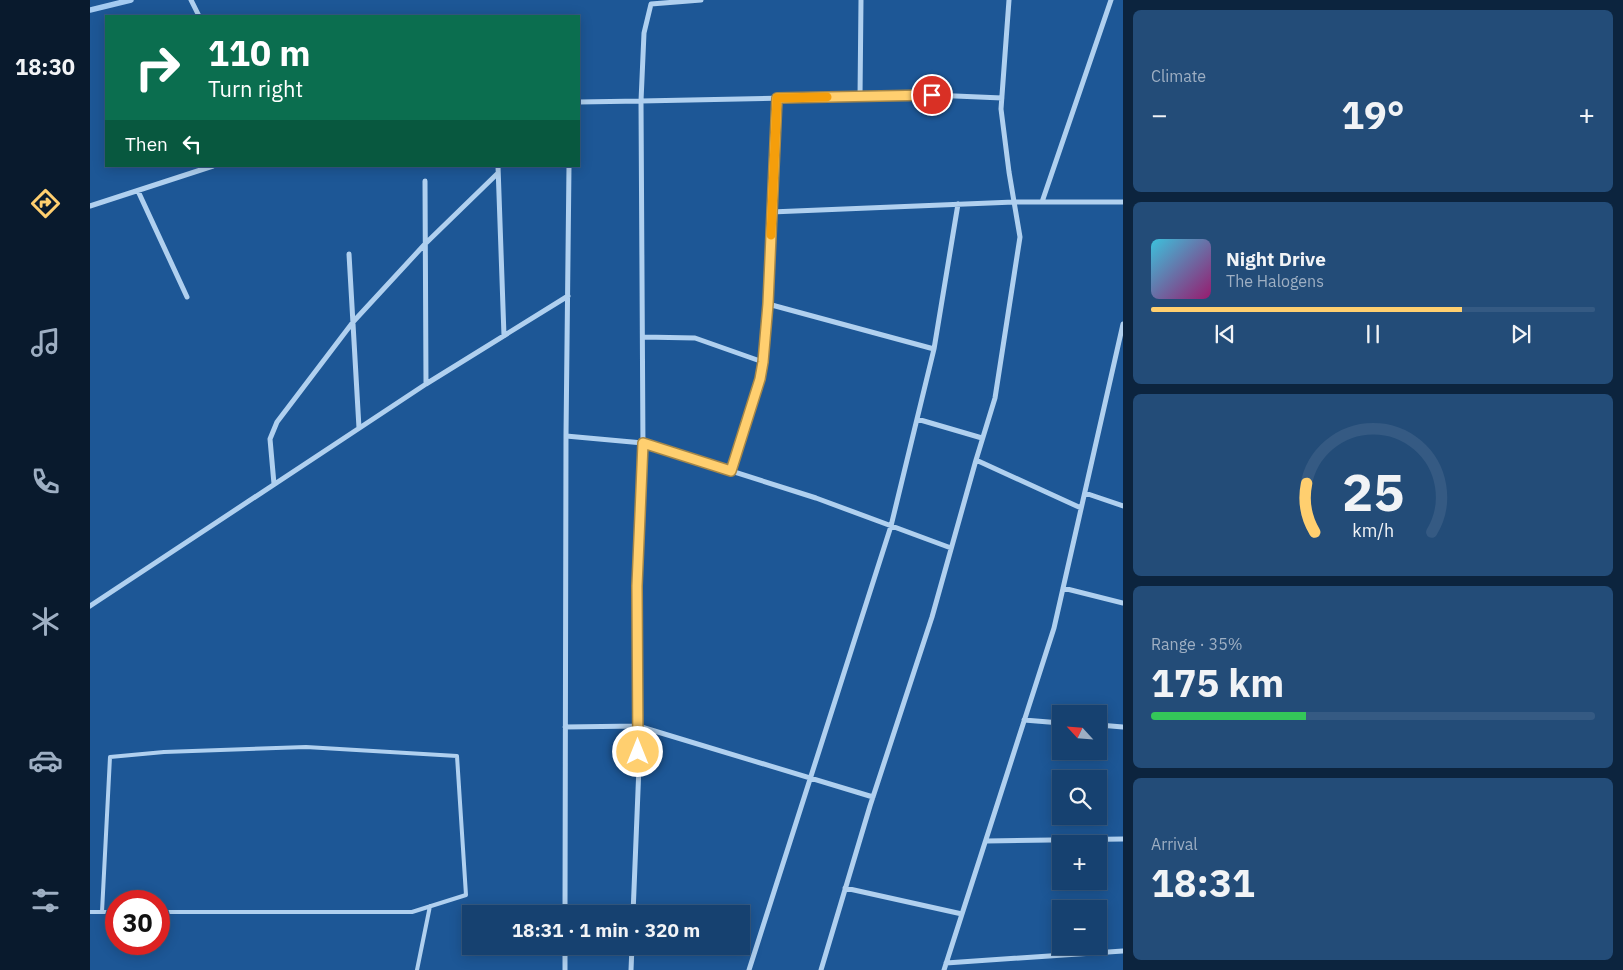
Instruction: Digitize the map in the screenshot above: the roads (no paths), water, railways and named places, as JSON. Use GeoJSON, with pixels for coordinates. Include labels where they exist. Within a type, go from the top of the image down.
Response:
{"type":"FeatureCollection","features":[{"type":"Feature","properties":{"kind":"street"},"geometry":{"type":"LineString","coordinates":[[191,0],[198,15]]}},
{"type":"Feature","properties":{"kind":"street"},"geometry":{"type":"LineString","coordinates":[[633,905],[638,766],[637,586],[643,443],[641,101],[644,33],[650,4],[701,0]]}},
{"type":"Feature","properties":{"kind":"street"},"geometry":{"type":"LineString","coordinates":[[860,97],[861,0]]}},
{"type":"Feature","properties":{"kind":"street"},"geometry":{"type":"LineString","coordinates":[[821,970],[873,797],[932,617],[995,398],[1020,237],[1002,118],[1009,0]]}},
{"type":"Feature","properties":{"kind":"street"},"geometry":{"type":"LineString","coordinates":[[1042,202],[1111,0]]}},
{"type":"Feature","properties":{"kind":"street"},"geometry":{"type":"LineString","coordinates":[[580,102],[932,95],[1002,98]]}},
{"type":"Feature","properties":{"kind":"street"},"geometry":{"type":"LineString","coordinates":[[731,471],[760,379],[763,362],[768,304],[777,98]]}},
{"type":"Feature","properties":{"kind":"street"},"geometry":{"type":"LineString","coordinates":[[90,206],[210,167]]}},
{"type":"Feature","properties":{"kind":"street"},"geometry":{"type":"LineString","coordinates":[[498,167],[504,336]]}},
{"type":"Feature","properties":{"kind":"street"},"geometry":{"type":"LineString","coordinates":[[565,905],[566,436],[569,167]]}},
{"type":"Feature","properties":{"kind":"street"},"geometry":{"type":"LineString","coordinates":[[274,484],[270,440],[277,422],[353,322],[425,244],[498,173]]}},
{"type":"Feature","properties":{"kind":"street"},"geometry":{"type":"LineString","coordinates":[[425,181],[426,384]]}},
{"type":"Feature","properties":{"kind":"street"},"geometry":{"type":"LineString","coordinates":[[138,191],[187,297]]}},
{"type":"Feature","properties":{"kind":"street"},"geometry":{"type":"LineString","coordinates":[[771,212],[1014,202],[1123,202]]}},
{"type":"Feature","properties":{"kind":"street"},"geometry":{"type":"LineString","coordinates":[[749,970],[891,526],[934,349],[958,204]]}},
{"type":"Feature","properties":{"kind":"street"},"geometry":{"type":"LineString","coordinates":[[349,254],[359,428]]}},
{"type":"Feature","properties":{"kind":"street"},"geometry":{"type":"LineString","coordinates":[[90,606],[426,384],[568,296]]}},
{"type":"Feature","properties":{"kind":"street"},"geometry":{"type":"LineString","coordinates":[[768,304],[934,349]]}},
{"type":"Feature","properties":{"kind":"street"},"geometry":{"type":"LineString","coordinates":[[944,970],[1054,628],[1123,324]]}},
{"type":"Feature","properties":{"kind":"street"},"geometry":{"type":"LineString","coordinates":[[643,337],[695,338],[763,362]]}},
{"type":"Feature","properties":{"kind":"street"},"geometry":{"type":"LineString","coordinates":[[917,420],[982,438]]}},
{"type":"Feature","properties":{"kind":"street"},"geometry":{"type":"LineString","coordinates":[[566,436],[643,443],[816,498],[951,548]]}},
{"type":"Feature","properties":{"kind":"street"},"geometry":{"type":"LineString","coordinates":[[976,460],[1081,508]]}},
{"type":"Feature","properties":{"kind":"street"},"geometry":{"type":"LineString","coordinates":[[1085,493],[1123,506]]}},
{"type":"Feature","properties":{"kind":"street"},"geometry":{"type":"LineString","coordinates":[[1063,588],[1123,604]]}},
{"type":"Feature","properties":{"kind":"street"},"geometry":{"type":"LineString","coordinates":[[1024,720],[1052,722]]}},
{"type":"Feature","properties":{"kind":"street"},"geometry":{"type":"LineString","coordinates":[[565,727],[638,726],[873,797]]}},
{"type":"Feature","properties":{"kind":"street"},"geometry":{"type":"LineString","coordinates":[[1108,726],[1123,727]]}},
{"type":"Feature","properties":{"kind":"street"},"geometry":{"type":"LineString","coordinates":[[986,841],[1123,840]]}},
{"type":"Feature","properties":{"kind":"street"},"geometry":{"type":"LineString","coordinates":[[845,888],[962,914]]}},
{"type":"Feature","properties":{"kind":"street"},"geometry":{"type":"LineString","coordinates":[[946,963],[1123,951]]}},
{"type":"Feature","properties":{"kind":"street"},"geometry":{"type":"LineString","coordinates":[[565,955],[565,970]]}},
{"type":"Feature","properties":{"kind":"street"},"geometry":{"type":"LineString","coordinates":[[631,970],[632,955]]}},
{"type":"Feature","properties":{"kind":"lane"},"geometry":{"type":"LineString","coordinates":[[90,912],[102,912],[110,757],[164,752],[306,747],[457,756],[466,895],[412,912],[170,912]]}},
{"type":"Feature","properties":{"kind":"lane"},"geometry":{"type":"LineString","coordinates":[[417,970],[430,906]]}},
{"type":"Feature","properties":{"kind":"waterway"},"geometry":{"type":"LineString","coordinates":[[90,10],[131,0]]}}]}
